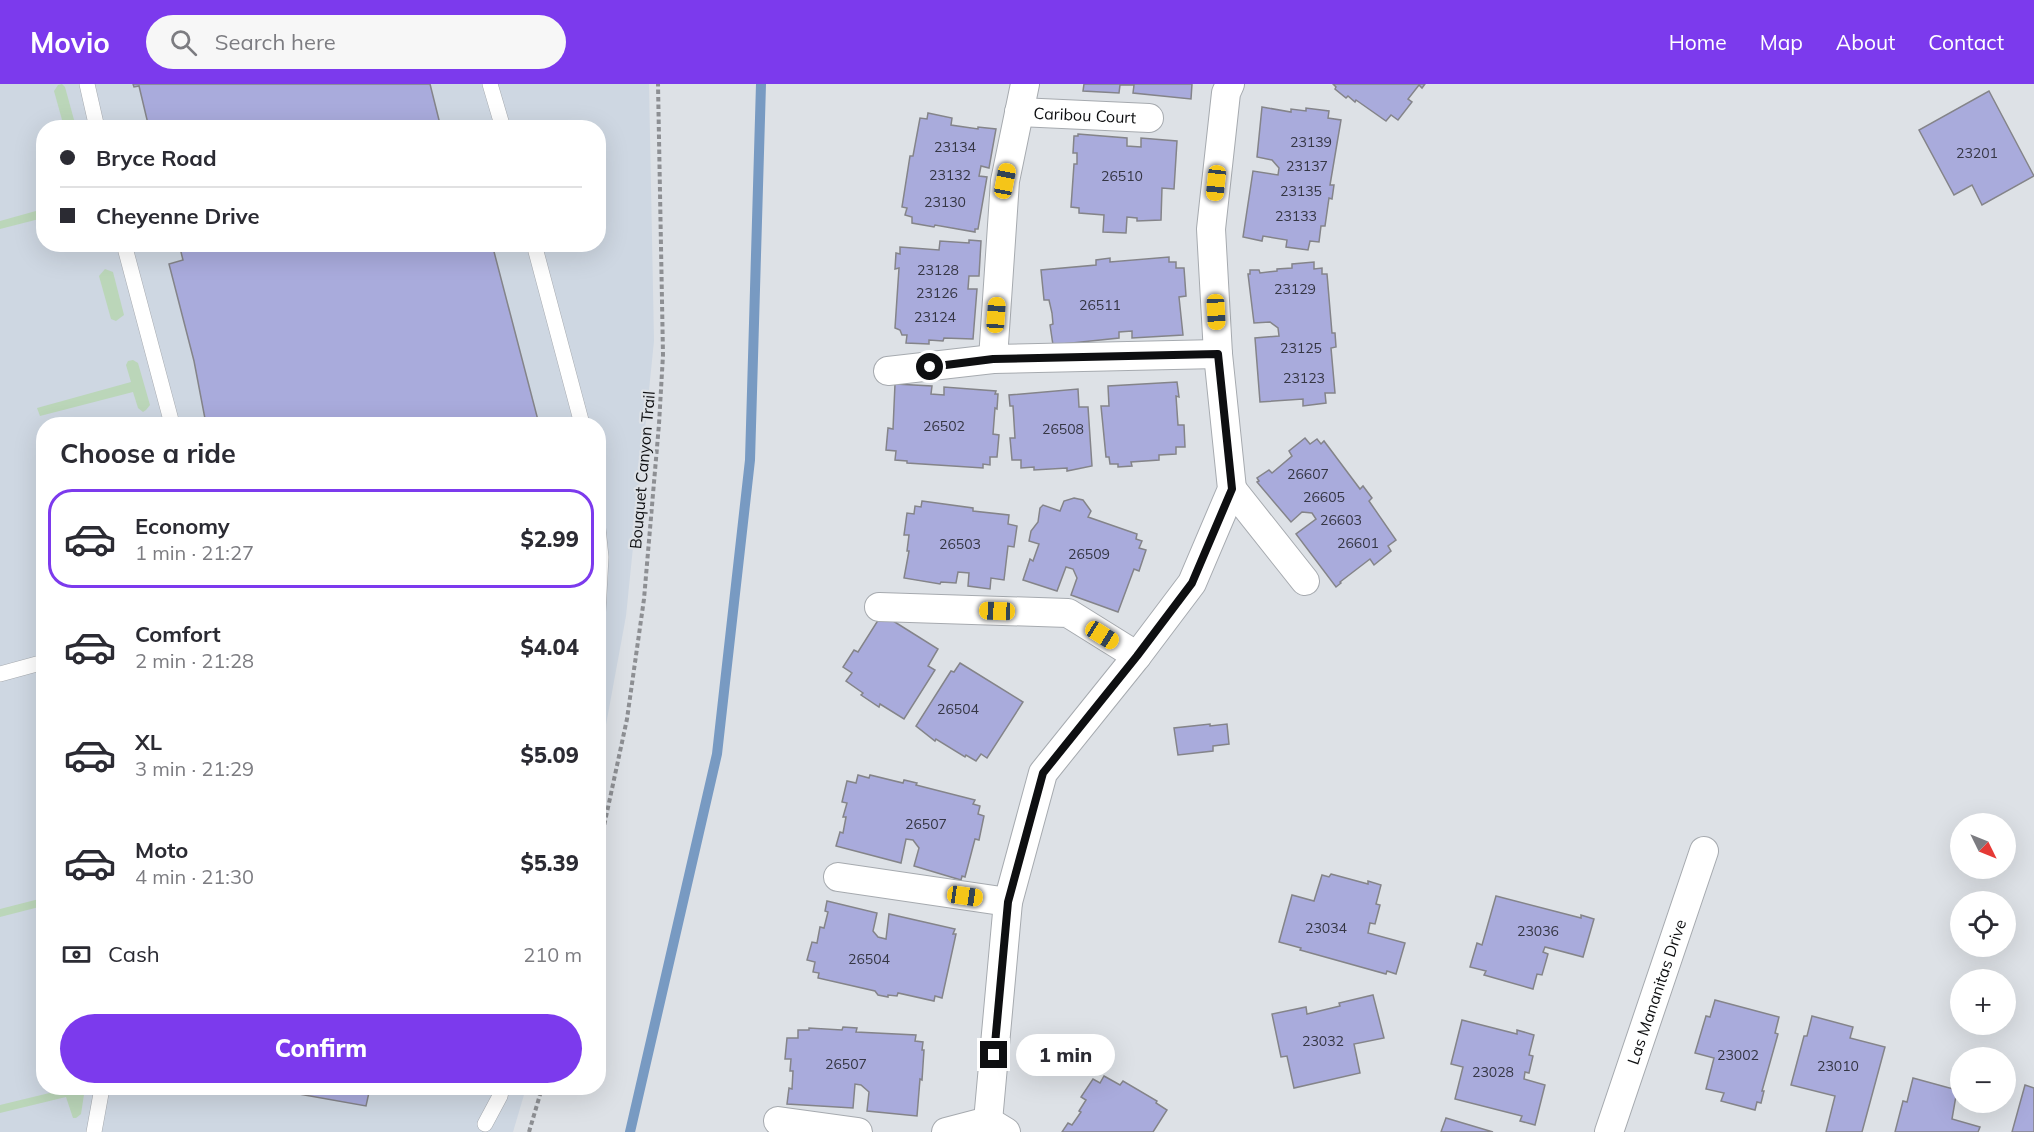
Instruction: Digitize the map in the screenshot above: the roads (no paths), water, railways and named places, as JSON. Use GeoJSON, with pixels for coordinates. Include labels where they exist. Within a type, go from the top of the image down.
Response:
{"type":"FeatureCollection","features":[{"type":"Feature","properties":{"kind":"street"},"geometry":{"type":"LineString","coordinates":[[993,359],[1005,181],[1025,84]]}},
{"type":"Feature","properties":{"kind":"street"},"geometry":{"type":"LineString","coordinates":[[946,1132],[992,1128],[1008,902],[1043,773],[1192,583],[1232,489],[1218,354],[1211,229],[1226,93],[1230,84]]}},
{"type":"Feature","properties":{"kind":"street","name":"Caribou Court"},"geometry":{"type":"LineString","coordinates":[[1019,112],[1149,118]]}},
{"type":"Feature","properties":{"kind":"street"},"geometry":{"type":"LineString","coordinates":[[888,371],[993,359],[1218,354]]}},
{"type":"Feature","properties":{"kind":"street"},"geometry":{"type":"LineString","coordinates":[[1232,489],[1305,581]]}},
{"type":"Feature","properties":{"kind":"street"},"geometry":{"type":"LineString","coordinates":[[879,607],[1068,613],[1137,656]]}},
{"type":"Feature","properties":{"kind":"street","name":"Las Mananitas Drive"},"geometry":{"type":"LineString","coordinates":[[1609,1132],[1704,851]]}},
{"type":"Feature","properties":{"kind":"street"},"geometry":{"type":"LineString","coordinates":[[837,877],[1008,902]]}},
{"type":"Feature","properties":{"kind":"street"},"geometry":{"type":"LineString","coordinates":[[778,1121],[858,1132]]}},
{"type":"Feature","properties":{"kind":"lane"},"geometry":{"type":"LineString","coordinates":[[87,84],[95,120]]}},
{"type":"Feature","properties":{"kind":"lane"},"geometry":{"type":"LineString","coordinates":[[490,84],[501,120]]}},
{"type":"Feature","properties":{"kind":"lane"},"geometry":{"type":"LineString","coordinates":[[126,252],[170,417]]}},
{"type":"Feature","properties":{"kind":"lane"},"geometry":{"type":"LineString","coordinates":[[536,252],[580,417]]}},
{"type":"Feature","properties":{"kind":"lane"},"geometry":{"type":"LineString","coordinates":[[0,674],[36,664]]}},
{"type":"Feature","properties":{"kind":"lane"},"geometry":{"type":"LineString","coordinates":[[94,1132],[101,1095]]}},
{"type":"Feature","properties":{"kind":"lane"},"geometry":{"type":"LineString","coordinates":[[485,1124],[500,1095]]}},
{"type":"Feature","properties":{"kind":"waterway"},"geometry":{"type":"LineString","coordinates":[[630,1132],[717,754],[750,460],[761,84]]}}]}
